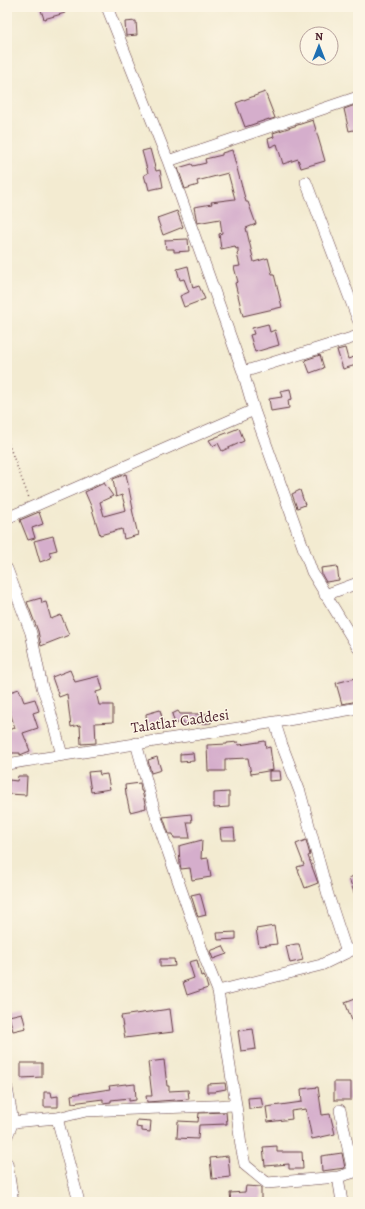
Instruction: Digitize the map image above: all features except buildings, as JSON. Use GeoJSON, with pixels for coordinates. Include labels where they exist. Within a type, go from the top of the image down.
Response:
{"type":"FeatureCollection","features":[{"type":"Feature","properties":{"kind":"street"},"geometry":{"type":"LineString","coordinates":[[107,7],[168,161],[312,572],[358,648]]}},
{"type":"Feature","properties":{"kind":"street"},"geometry":{"type":"LineString","coordinates":[[168,161],[358,96]]}},
{"type":"Feature","properties":{"kind":"street"},"geometry":{"type":"LineString","coordinates":[[306,182],[358,320]]}},
{"type":"Feature","properties":{"kind":"street"},"geometry":{"type":"LineString","coordinates":[[243,372],[358,336]]}},
{"type":"Feature","properties":{"kind":"street"},"geometry":{"type":"LineString","coordinates":[[7,518],[254,410]]}},
{"type":"Feature","properties":{"kind":"street"},"geometry":{"type":"LineString","coordinates":[[7,568],[30,633],[42,687],[48,703],[62,755]]}},
{"type":"Feature","properties":{"kind":"street"},"geometry":{"type":"LineString","coordinates":[[325,595],[358,583]]}},
{"type":"Feature","properties":{"kind":"street","name":"Talatlar Caddesi"},"geometry":{"type":"LineString","coordinates":[[7,764],[136,743],[275,723],[358,708]]}},
{"type":"Feature","properties":{"kind":"street"},"geometry":{"type":"LineString","coordinates":[[275,723],[300,792],[328,895],[347,953]]}},
{"type":"Feature","properties":{"kind":"street"},"geometry":{"type":"LineString","coordinates":[[136,743],[156,820],[218,992],[245,1165],[267,1183],[338,1177],[356,1171],[340,1110]]}},
{"type":"Feature","properties":{"kind":"street"},"geometry":{"type":"LineString","coordinates":[[218,992],[320,965],[358,947]]}},
{"type":"Feature","properties":{"kind":"street"},"geometry":{"type":"LineString","coordinates":[[7,1088],[13,1122],[7,1136]]}},
{"type":"Feature","properties":{"kind":"street"},"geometry":{"type":"LineString","coordinates":[[13,1122],[57,1118],[86,1111],[236,1105]]}},
{"type":"Feature","properties":{"kind":"street"},"geometry":{"type":"LineString","coordinates":[[57,1118],[79,1202]]}},
{"type":"Feature","properties":{"kind":"street"},"geometry":{"type":"LineString","coordinates":[[7,1163],[14,1202]]}},
{"type":"Feature","properties":{"kind":"street"},"geometry":{"type":"LineString","coordinates":[[338,1177],[342,1202]]}},
{"type":"Feature","properties":{"kind":"path"},"geometry":{"type":"LineString","coordinates":[[7,440],[33,507]]}}]}
